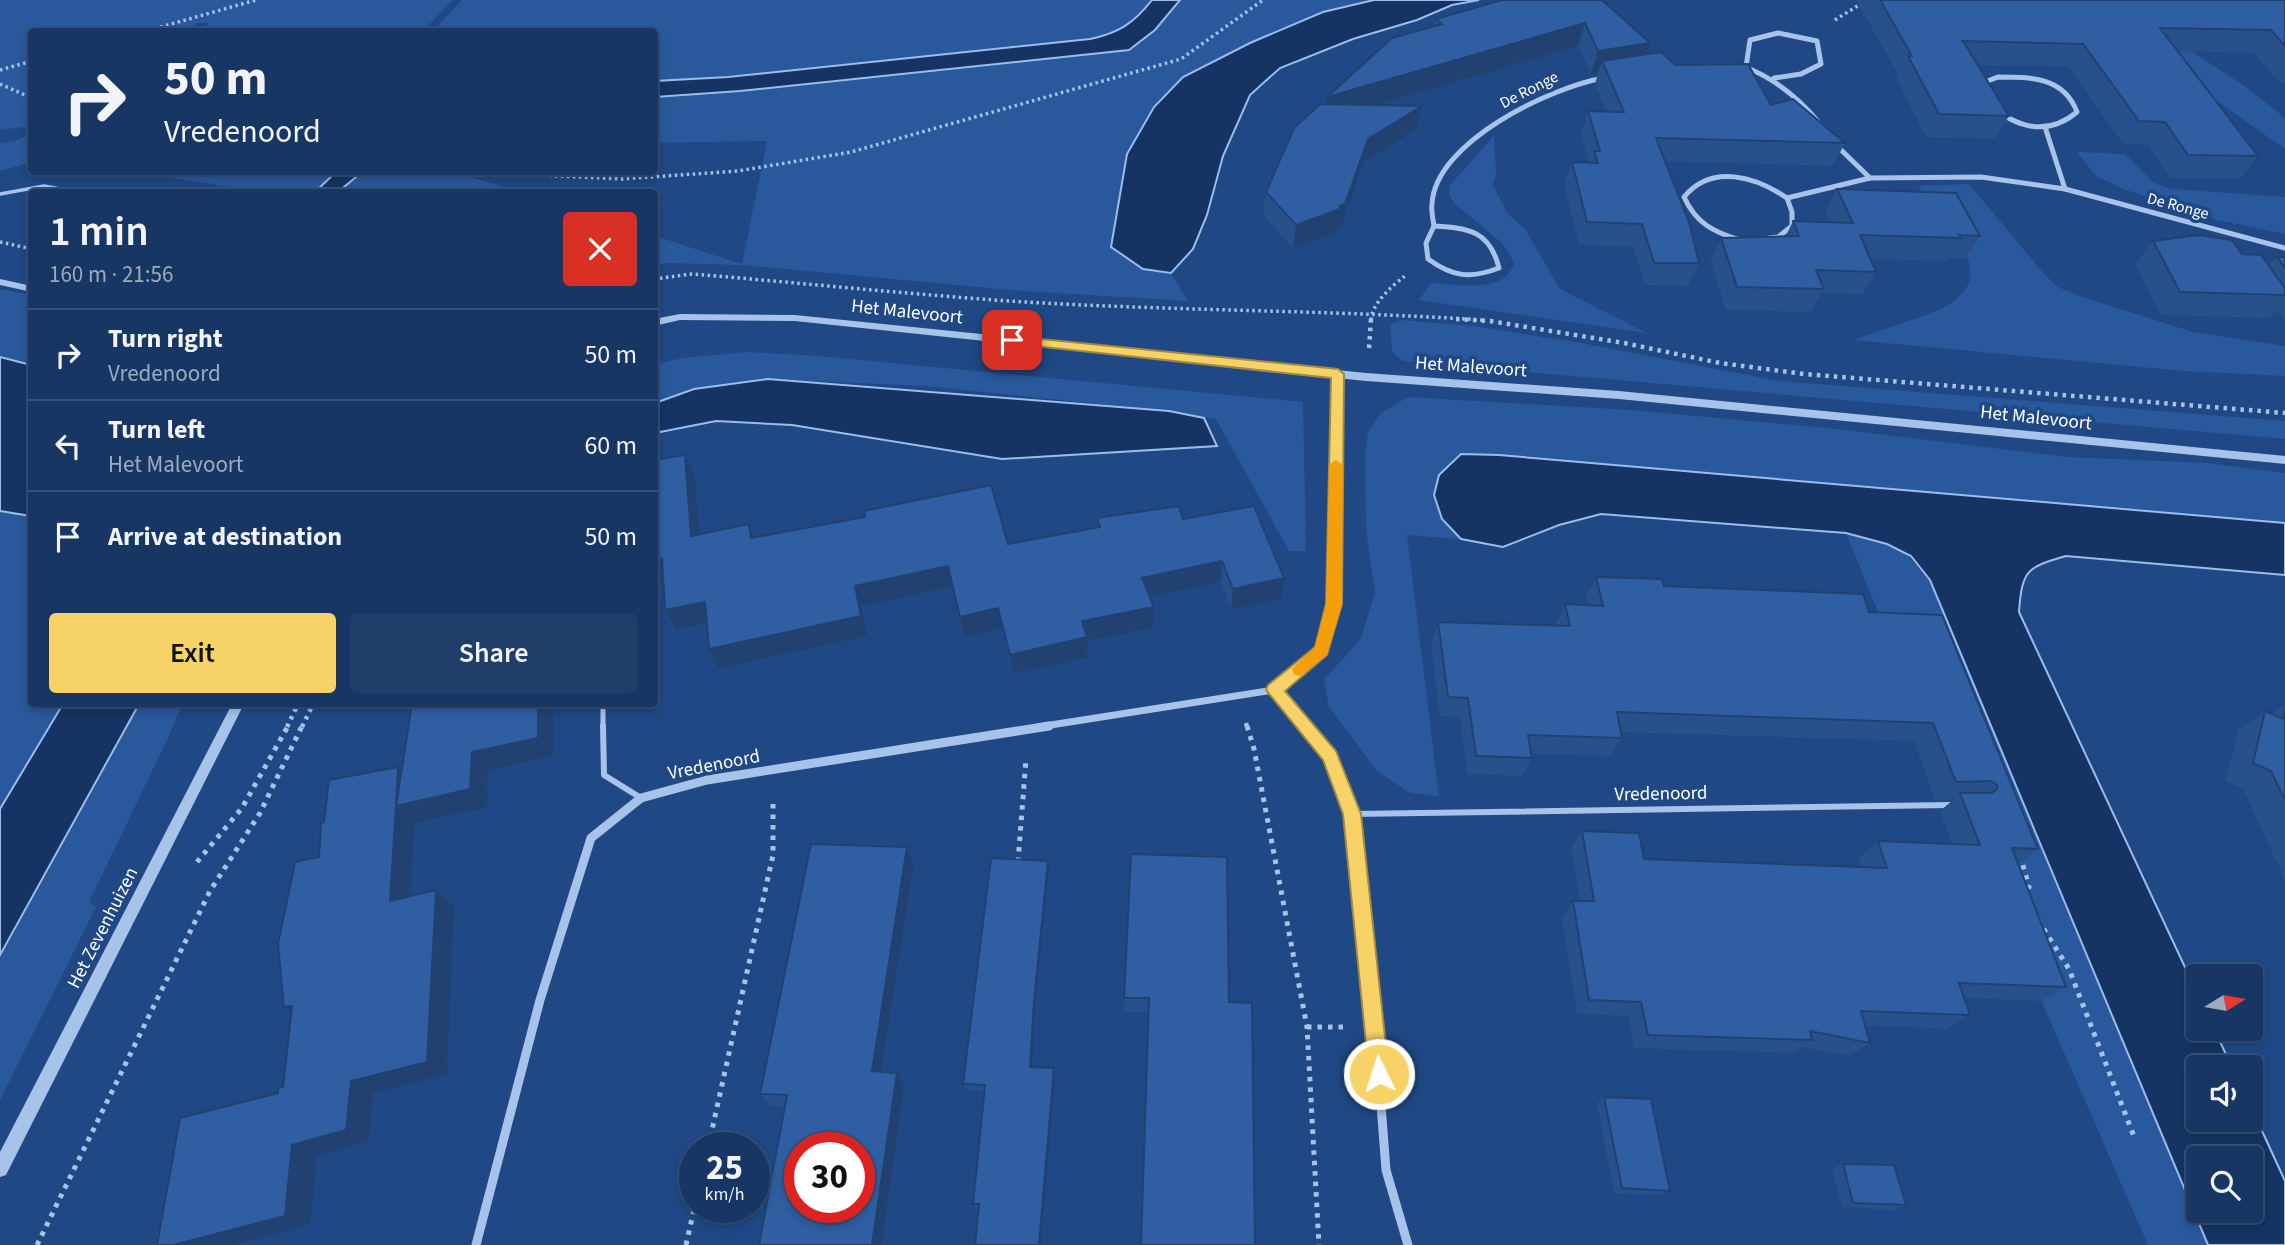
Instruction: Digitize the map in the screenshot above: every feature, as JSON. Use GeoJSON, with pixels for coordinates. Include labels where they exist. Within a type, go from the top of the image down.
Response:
{"type":"FeatureCollection","features":[{"type":"Feature","properties":{"kind":"street"},"geometry":{"type":"LineString","coordinates":[[1746,67],[1750,40],[1778,33],[1817,41],[1821,64],[1801,74],[1774,78]]}},
{"type":"Feature","properties":{"kind":"street"},"geometry":{"type":"LineString","coordinates":[[1733,67],[1746,67],[1774,78],[1806,106],[1827,134]]}},
{"type":"Feature","properties":{"kind":"street","name":"De Ronge"},"geometry":{"type":"LineString","coordinates":[[1428,259],[1426,243],[1434,226],[1429,213],[1435,186],[1456,156],[1486,130],[1531,102],[1568,86],[1606,77]]}},
{"type":"Feature","properties":{"kind":"street"},"geometry":{"type":"LineString","coordinates":[[1998,77],[2024,77],[2051,84],[2070,96],[2077,112],[2068,123],[2046,130],[2018,123],[1993,111],[1979,97],[1980,84],[1998,77]]}},
{"type":"Feature","properties":{"kind":"street"},"geometry":{"type":"LineString","coordinates":[[2046,130],[2065,188]]}},
{"type":"Feature","properties":{"kind":"street"},"geometry":{"type":"LineString","coordinates":[[1834,143],[1870,178]]}},
{"type":"Feature","properties":{"kind":"street"},"geometry":{"type":"LineString","coordinates":[[1743,241],[1712,232],[1691,215],[1684,197],[1692,185],[1715,177],[1741,178],[1764,184],[1787,198],[1792,212],[1792,226],[1777,237],[1766,239]]}},
{"type":"Feature","properties":{"kind":"street","name":"De Ronge"},"geometry":{"type":"LineString","coordinates":[[1787,198],[1870,178],[1981,177],[2065,188],[2285,248]]}},
{"type":"Feature","properties":{"kind":"street"},"geometry":{"type":"LineString","coordinates":[[1428,259],[1447,274],[1476,277],[1499,268],[1496,251],[1478,233],[1457,227],[1434,226]]}},
{"type":"Feature","properties":{"kind":"street"},"geometry":{"type":"LineString","coordinates":[[0,282],[28,288]]}},
{"type":"Feature","properties":{"kind":"street","name":"Het Malevoort"},"geometry":{"type":"LineString","coordinates":[[658,322],[680,317],[795,318],[1366,377],[1633,396],[2285,460]]}},
{"type":"Feature","properties":{"kind":"street"},"geometry":{"type":"LineString","coordinates":[[1338,374],[1334,604],[1322,651],[1274,690],[1329,756],[1352,814],[1375,1027],[1386,1170],[1408,1245]]}},
{"type":"Feature","properties":{"kind":"street","name":"Vredenoord"},"geometry":{"type":"LineString","coordinates":[[476,1245],[540,1000],[592,838],[641,797],[707,779],[1274,690]]}},
{"type":"Feature","properties":{"kind":"street","name":"Het Zevenhuizen"},"geometry":{"type":"LineString","coordinates":[[0,1169],[236,707]]}},
{"type":"Feature","properties":{"kind":"lane"},"geometry":{"type":"LineString","coordinates":[[31,189],[57,189]]}},
{"type":"Feature","properties":{"kind":"lane"},"geometry":{"type":"LineString","coordinates":[[0,194],[28,190]]}},
{"type":"Feature","properties":{"kind":"lane"},"geometry":{"type":"LineString","coordinates":[[603,707],[604,775],[641,797]]}},
{"type":"Feature","properties":{"kind":"lane","name":"Vredenoord"},"geometry":{"type":"LineString","coordinates":[[1352,814],[1956,805]]}},
{"type":"Feature","properties":{"kind":"path"},"geometry":{"type":"LineString","coordinates":[[157,28],[256,0]]}},
{"type":"Feature","properties":{"kind":"path"},"geometry":{"type":"LineString","coordinates":[[545,175],[622,178],[737,171],[851,152],[1181,59],[1263,0]]}},
{"type":"Feature","properties":{"kind":"path"},"geometry":{"type":"LineString","coordinates":[[0,69],[28,62]]}},
{"type":"Feature","properties":{"kind":"path"},"geometry":{"type":"LineString","coordinates":[[0,83],[28,97]]}},
{"type":"Feature","properties":{"kind":"path"},"geometry":{"type":"LineString","coordinates":[[0,242],[28,248]]}},
{"type":"Feature","properties":{"kind":"path"},"geometry":{"type":"LineString","coordinates":[[1366,377],[1371,313],[1391,287],[1428,259]]}},
{"type":"Feature","properties":{"kind":"path"},"geometry":{"type":"LineString","coordinates":[[658,278],[692,274],[1024,302],[1266,313],[1371,313],[1490,321],[1624,343],[1720,363],[1804,374],[2285,413]]}},
{"type":"Feature","properties":{"kind":"path"},"geometry":{"type":"LineString","coordinates":[[1236,696],[1254,748],[1307,1027],[1319,1245]]}},
{"type":"Feature","properties":{"kind":"path"},"geometry":{"type":"LineString","coordinates":[[194,865],[221,839],[247,802],[296,707]]}},
{"type":"Feature","properties":{"kind":"path"},"geometry":{"type":"LineString","coordinates":[[37,1245],[210,891],[260,813],[312,707]]}},
{"type":"Feature","properties":{"kind":"path"},"geometry":{"type":"LineString","coordinates":[[1018,864],[1029,729]]}},
{"type":"Feature","properties":{"kind":"path"},"geometry":{"type":"LineString","coordinates":[[712,1132],[773,855],[773,769]]}},
{"type":"Feature","properties":{"kind":"path"},"geometry":{"type":"LineString","coordinates":[[2009,890],[2029,887],[2017,845]]}},
{"type":"Feature","properties":{"kind":"path"},"geometry":{"type":"LineString","coordinates":[[2035,917],[2044,926],[2069,969],[2135,1139]]}},
{"type":"Feature","properties":{"kind":"path"},"geometry":{"type":"LineString","coordinates":[[686,1245],[691,1223]]}},
{"type":"Feature","properties":{"kind":"shaded area"},"geometry":{"type":"Polygon","coordinates":[[[0,0],[453,0],[426,28],[203,28],[209,23],[197,23],[191,28],[28,28],[28,129],[24,127],[0,130],[0,0]]]}},
{"type":"Feature","properties":{"kind":"shaded area"},"geometry":{"type":"Polygon","coordinates":[[[462,0],[1152,0],[1125,26],[1090,39],[728,77],[658,81],[658,28],[436,28],[462,0]]]}},
{"type":"Feature","properties":{"kind":"shaded area"},"geometry":{"type":"Polygon","coordinates":[[[1152,0],[1180,0],[1155,30],[1129,50],[740,91],[658,97],[658,81],[728,77],[1090,39],[1109,34],[1139,15],[1152,0]]]}},
{"type":"Feature","properties":{"kind":"shaded area"},"geometry":{"type":"Polygon","coordinates":[[[1180,0],[1374,0],[1323,12],[1127,154],[1111,246],[1143,269],[1171,273],[1188,301],[1022,291],[742,265],[658,264],[658,237],[742,264],[767,141],[658,143],[658,97],[740,91],[1141,43],[1180,0]]]}},
{"type":"Feature","properties":{"kind":"shaded area"},"geometry":{"type":"Polygon","coordinates":[[[1374,0],[1479,0],[1452,5],[1417,20],[1353,39],[1280,68],[1250,95],[1223,156],[1207,215],[1193,249],[1171,273],[1143,269],[1111,247],[1127,154],[1154,107],[1183,77],[1250,43],[1323,12],[1374,0]]]}},
{"type":"Feature","properties":{"kind":"shaded area"},"geometry":{"type":"Polygon","coordinates":[[[2139,17],[2246,87],[2285,118],[2285,149],[2176,72],[2139,17]]]}},
{"type":"Feature","properties":{"kind":"shaded area"},"geometry":{"type":"Polygon","coordinates":[[[28,135],[28,163],[0,171],[0,143],[28,135]]]}},
{"type":"Feature","properties":{"kind":"shaded area"},"geometry":{"type":"Polygon","coordinates":[[[1494,136],[1496,173],[1493,185],[1508,214],[1525,229],[1560,289],[1647,333],[1419,300],[1431,283],[1479,285],[1502,279],[1510,272],[1514,262],[1502,243],[1456,205],[1449,195],[1450,185],[1494,136]]]}},
{"type":"Feature","properties":{"kind":"shaded area"},"geometry":{"type":"Polygon","coordinates":[[[2077,152],[2125,154],[2154,183],[2172,189],[2285,197],[2285,234],[2217,220],[2123,189],[2096,176],[2077,152]]]}},
{"type":"Feature","properties":{"kind":"shaded area"},"geometry":{"type":"Polygon","coordinates":[[[156,175],[333,175],[318,189],[242,189],[156,175]]]}},
{"type":"Feature","properties":{"kind":"shaded area"},"geometry":{"type":"Polygon","coordinates":[[[333,175],[358,175],[342,189],[318,189],[333,175]]]}},
{"type":"Feature","properties":{"kind":"shaded area"},"geometry":{"type":"Polygon","coordinates":[[[358,175],[464,175],[509,189],[342,189],[358,175]]]}},
{"type":"Feature","properties":{"kind":"shaded area"},"geometry":{"type":"Polygon","coordinates":[[[1969,184],[2058,287],[2193,332],[2285,346],[2285,376],[2184,371],[1854,340],[1927,315],[1954,301],[1963,293],[1969,283],[1967,256],[1958,238],[1918,186],[1969,184]]]}},
{"type":"Feature","properties":{"kind":"shaded area"},"geometry":{"type":"Polygon","coordinates":[[[0,289],[28,294],[28,364],[0,357],[0,289]]]}},
{"type":"Feature","properties":{"kind":"shaded area"},"geometry":{"type":"Polygon","coordinates":[[[1400,320],[1473,326],[1576,342],[1779,381],[2285,421],[2285,439],[1403,361],[1392,352],[1390,325],[1400,320]]]}},
{"type":"Feature","properties":{"kind":"shaded area"},"geometry":{"type":"Polygon","coordinates":[[[748,352],[819,356],[1303,402],[1306,551],[1289,551],[1216,419],[1169,411],[924,386],[768,379],[694,389],[658,402],[658,364],[682,358],[748,352]]]}},
{"type":"Feature","properties":{"kind":"shaded area"},"geometry":{"type":"Polygon","coordinates":[[[0,357],[28,364],[28,516],[0,511],[0,357]]]}},
{"type":"Feature","properties":{"kind":"shaded area"},"geometry":{"type":"Polygon","coordinates":[[[768,379],[1169,411],[1204,418],[1217,446],[1002,459],[792,425],[716,421],[658,432],[658,402],[694,389],[768,379]]]}},
{"type":"Feature","properties":{"kind":"shaded area"},"geometry":{"type":"Polygon","coordinates":[[[1408,397],[1631,410],[1837,429],[2068,457],[2207,463],[2285,473],[2285,523],[1499,455],[1461,454],[1442,519],[1460,539],[1407,535],[1439,797],[1408,792],[1376,770],[1329,707],[1324,680],[1361,638],[1375,593],[1366,530],[1365,453],[1368,432],[1381,413],[1408,397]]]}},
{"type":"Feature","properties":{"kind":"shaded area"},"geometry":{"type":"Polygon","coordinates":[[[1461,454],[1499,455],[2285,523],[2285,575],[2066,556],[2043,563],[2029,572],[2022,587],[2019,612],[2186,969],[2186,1041],[2220,1041],[2226,1055],[2186,1055],[2186,1132],[2262,1132],[2285,1181],[2285,1245],[2208,1245],[2199,1223],[2263,1223],[2263,1146],[2186,1146],[2186,1192],[1930,580],[1911,556],[1887,544],[1846,533],[1601,514],[1559,525],[1503,547],[1461,539],[1442,519],[1434,495],[1439,475],[1461,454]]]}},
{"type":"Feature","properties":{"kind":"shaded area"},"geometry":{"type":"Polygon","coordinates":[[[0,511],[28,516],[28,707],[61,707],[0,809],[0,511]]]}},
{"type":"Feature","properties":{"kind":"shaded area"},"geometry":{"type":"Polygon","coordinates":[[[1846,533],[1894,548],[1911,559],[1930,580],[2186,1192],[2186,1223],[2199,1223],[2208,1245],[2148,1245],[1959,812],[1846,533]]]}},
{"type":"Feature","properties":{"kind":"shaded area"},"geometry":{"type":"Polygon","coordinates":[[[61,707],[137,707],[0,955],[0,809],[61,707]]]}},
{"type":"Feature","properties":{"kind":"shaded area"},"geometry":{"type":"Polygon","coordinates":[[[137,707],[181,707],[89,902],[96,907],[0,1100],[0,955],[137,707]]]}},
{"type":"Feature","properties":{"kind":"building"},"geometry":{"type":"Polygon","coordinates":[[[1502,0],[1602,0],[1650,43],[1598,51],[1585,23],[1327,97],[1392,38],[1442,24],[1436,19],[1502,0]]]}},
{"type":"Feature","properties":{"kind":"building"},"geometry":{"type":"Polygon","coordinates":[[[1880,0],[2285,0],[2285,46],[2271,30],[2160,28],[2258,156],[2188,155],[2165,122],[2139,121],[2083,44],[1963,41],[2009,116],[1939,114],[1908,56],[1912,56],[1880,0]]]}},
{"type":"Feature","properties":{"kind":"building"},"geometry":{"type":"Polygon","coordinates":[[[1661,52],[1675,65],[1748,64],[1771,105],[1793,99],[1845,143],[1656,138],[1690,225],[1699,263],[1654,263],[1642,224],[1587,222],[1572,162],[1598,163],[1594,151],[1600,151],[1588,111],[1624,112],[1602,61],[1661,52]]]}},
{"type":"Feature","properties":{"kind":"building"},"geometry":{"type":"Polygon","coordinates":[[[1320,104],[1422,106],[1368,139],[1345,204],[1339,206],[1340,209],[1296,225],[1266,192],[1294,128],[1320,104]]]}},
{"type":"Feature","properties":{"kind":"building"},"geometry":{"type":"Polygon","coordinates":[[[1837,189],[1956,193],[1980,236],[1959,235],[1961,238],[1860,235],[1876,272],[1816,270],[1824,289],[1737,287],[1721,238],[1799,236],[1793,221],[1853,223],[1837,189]]]}},
{"type":"Feature","properties":{"kind":"building"},"geometry":{"type":"Polygon","coordinates":[[[2199,235],[2232,240],[2242,254],[2261,255],[2285,288],[2285,295],[2180,292],[2153,241],[2199,235]]]}},
{"type":"Feature","properties":{"kind":"building"},"geometry":{"type":"Polygon","coordinates":[[[2277,257],[2285,257],[2285,268],[2277,257]]]}},
{"type":"Feature","properties":{"kind":"building"},"geometry":{"type":"Polygon","coordinates":[[[685,455],[691,536],[749,524],[751,538],[865,517],[864,511],[991,485],[1008,544],[1100,527],[1097,518],[1179,506],[1183,519],[1254,506],[1284,578],[1233,589],[1222,561],[1142,578],[1154,607],[1082,621],[1087,637],[1010,655],[998,608],[960,617],[948,566],[855,586],[861,616],[709,649],[705,602],[665,610],[662,559],[658,560],[658,459],[685,455]]]}},
{"type":"Feature","properties":{"kind":"building"},"geometry":{"type":"Polygon","coordinates":[[[1596,577],[1662,579],[1664,586],[1863,594],[1869,612],[1942,615],[2038,849],[2012,848],[2066,987],[1959,983],[1970,1015],[1861,1011],[1870,1043],[1810,1031],[1812,1040],[1648,1035],[1641,1002],[1589,1000],[1573,901],[1594,901],[1582,831],[1639,833],[1644,859],[1887,868],[1878,841],[1980,845],[1960,793],[1992,793],[1997,789],[1997,785],[1991,781],[1956,782],[1933,723],[1617,712],[1622,738],[1528,735],[1532,758],[1476,756],[1468,698],[1448,697],[1438,622],[1570,626],[1565,604],[1603,606],[1596,577]]]}},
{"type":"Feature","properties":{"kind":"building"},"geometry":{"type":"Polygon","coordinates":[[[412,707],[538,707],[538,738],[472,752],[470,789],[396,806],[412,707]]]}},
{"type":"Feature","properties":{"kind":"building"},"geometry":{"type":"Polygon","coordinates":[[[2285,708],[2285,800],[2271,771],[2253,763],[2265,711],[2283,719],[2285,708]]]}},
{"type":"Feature","properties":{"kind":"building"},"geometry":{"type":"Polygon","coordinates":[[[398,767],[390,901],[436,890],[427,1062],[351,1081],[346,1130],[292,1145],[285,1216],[173,1245],[157,1245],[180,1118],[278,1093],[278,1088],[283,1087],[292,1006],[284,1007],[278,944],[295,862],[319,857],[321,823],[324,822],[329,780],[398,767]]]}},
{"type":"Feature","properties":{"kind":"building"},"geometry":{"type":"Polygon","coordinates":[[[811,844],[907,847],[872,1071],[897,1073],[872,1245],[759,1245],[763,1223],[770,1223],[770,1186],[787,1095],[760,1094],[811,844]]]}},
{"type":"Feature","properties":{"kind":"building"},"geometry":{"type":"Polygon","coordinates":[[[1131,854],[1227,857],[1229,1002],[1252,1003],[1255,1245],[1141,1245],[1149,998],[1124,998],[1131,854]]]}},
{"type":"Feature","properties":{"kind":"building"},"geometry":{"type":"Polygon","coordinates":[[[991,858],[1048,861],[1030,1067],[1054,1068],[1039,1245],[975,1245],[979,1204],[973,1204],[985,1085],[963,1084],[991,858]]]}},
{"type":"Feature","properties":{"kind":"building"},"geometry":{"type":"Polygon","coordinates":[[[1604,1097],[1651,1099],[1670,1191],[1622,1188],[1604,1097]]]}},
{"type":"Feature","properties":{"kind":"building"},"geometry":{"type":"Polygon","coordinates":[[[1843,1164],[1894,1165],[1906,1205],[1853,1203],[1843,1164]]]}},
{"type":"Feature","properties":{"kind":"slow traffic"},"geometry":{"type":"LineString","coordinates":[[1300,669],[1322,651],[1334,604],[1336,465]]}},
{"type":"Feature","properties":{"kind":"route"},"geometry":{"type":"LineString","coordinates":[[1012,340],[1338,374],[1334,604],[1322,651],[1274,690],[1329,756],[1352,814],[1379,1074]]}}]}
